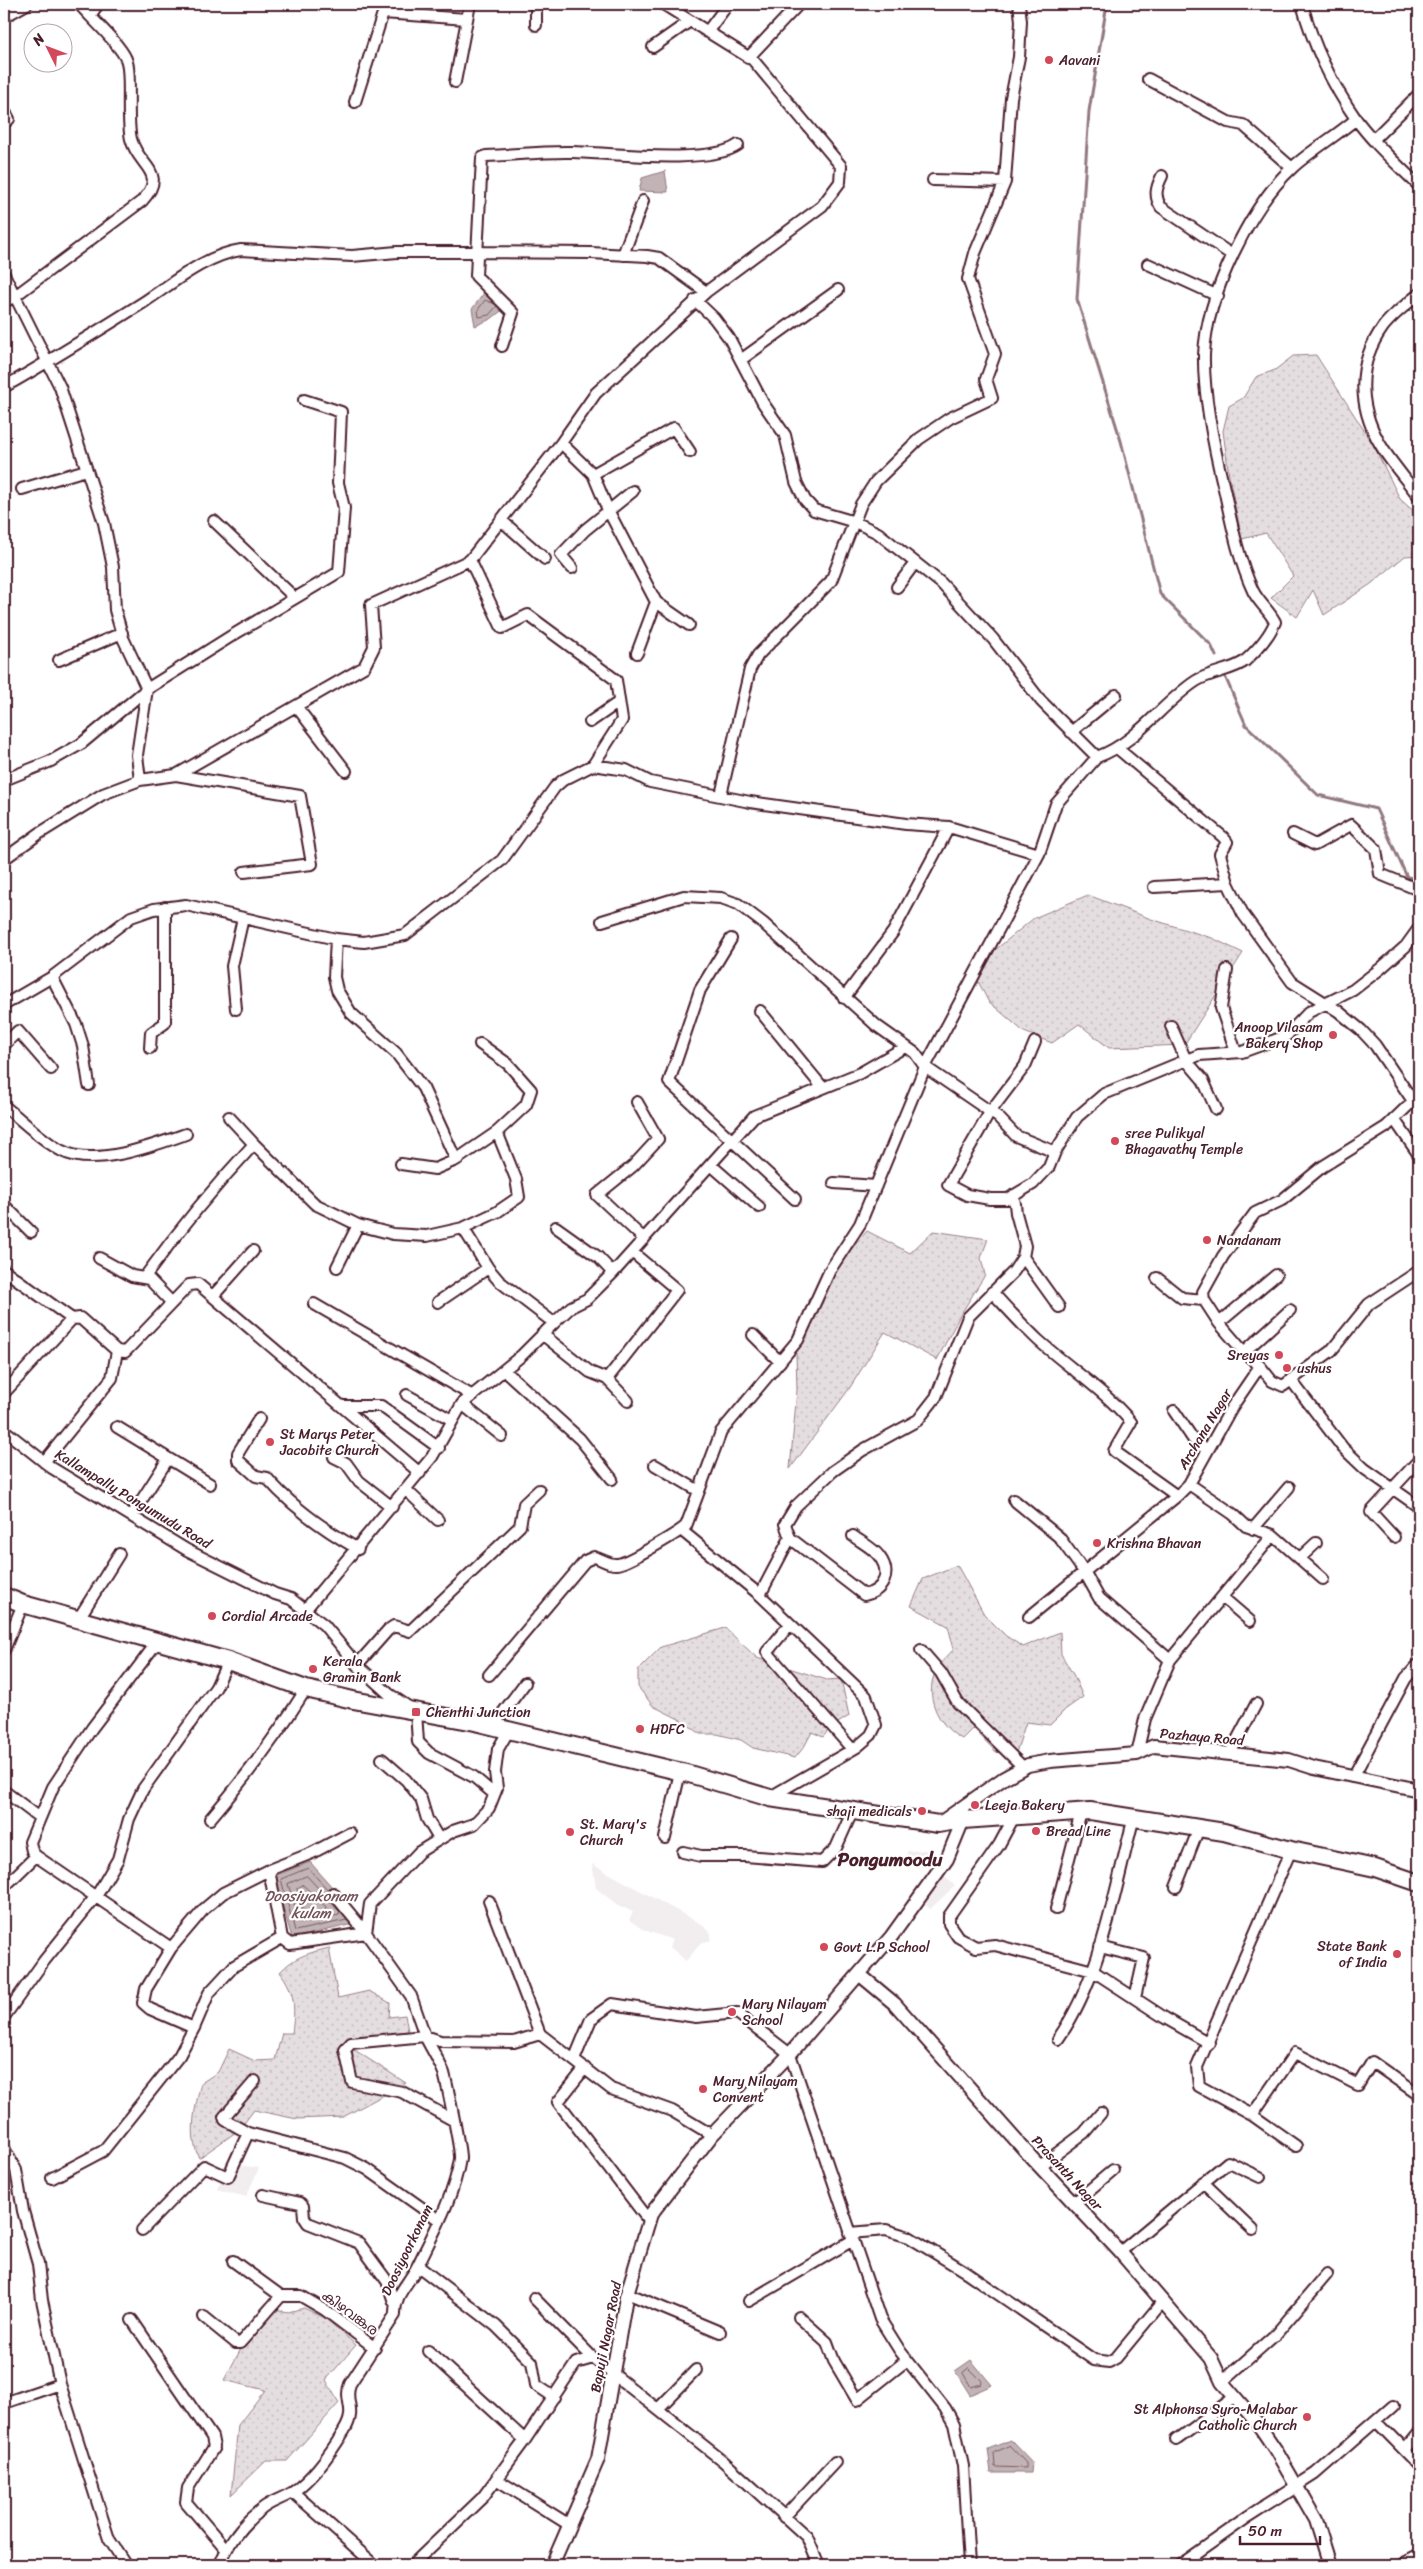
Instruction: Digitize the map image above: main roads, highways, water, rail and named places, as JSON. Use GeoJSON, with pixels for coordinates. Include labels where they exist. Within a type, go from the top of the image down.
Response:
{"type":"FeatureCollection","features":[{"type":"Feature","properties":{"kind":"main road"},"geometry":{"type":"LineString","coordinates":[[4,1596],[23,1604],[79,1618],[228,1661],[306,1689],[493,1726],[680,1772],[770,1798],[938,1824],[964,1820],[1081,1812],[1134,1817],[1199,1828],[1375,1868],[1419,1883]]}},
{"type":"Feature","properties":{"kind":"water"},"geometry":{"type":"Polygon","coordinates":[[[665,171],[668,192],[639,191],[642,178],[665,171]]]}},
{"type":"Feature","properties":{"kind":"water"},"geometry":{"type":"Polygon","coordinates":[[[484,293],[509,305],[491,319],[475,326],[472,309],[484,293]]]}},
{"type":"Feature","properties":{"kind":"water","name":"Doosiyakonam kulam"},"geometry":{"type":"Polygon","coordinates":[[[310,1862],[363,1922],[292,1938],[274,1876],[310,1862]]]}},
{"type":"Feature","properties":{"kind":"water"},"geometry":{"type":"Polygon","coordinates":[[[971,2360],[992,2385],[970,2395],[955,2371],[971,2360]]]}},
{"type":"Feature","properties":{"kind":"water"},"geometry":{"type":"Polygon","coordinates":[[[1011,2440],[1032,2462],[1031,2473],[991,2473],[988,2449],[1011,2440]]]}},
{"type":"Feature","properties":{"kind":"waterway"},"geometry":{"type":"LineString","coordinates":[[1107,4],[1089,111],[1077,299],[1121,441],[1160,594],[1211,645],[1216,656]]}},
{"type":"Feature","properties":{"kind":"waterway"},"geometry":{"type":"LineString","coordinates":[[1224,674],[1246,725],[1318,795],[1376,809],[1407,877],[1419,879]]}},
{"type":"Feature","properties":{"kind":"place","name":"Aavani"},"geometry":{"type":"Point","coordinates":[1049,60]}},
{"type":"Feature","properties":{"kind":"place","name":"Anoop Vilasam Bakery Shop"},"geometry":{"type":"Point","coordinates":[1333,1035]}},
{"type":"Feature","properties":{"kind":"place","name":"sree Pulikyal Bhagavathy Temple"},"geometry":{"type":"Point","coordinates":[1115,1141]}},
{"type":"Feature","properties":{"kind":"place","name":"Nandanam"},"geometry":{"type":"Point","coordinates":[1207,1240]}},
{"type":"Feature","properties":{"kind":"place","name":"Sreyas"},"geometry":{"type":"Point","coordinates":[1279,1355]}},
{"type":"Feature","properties":{"kind":"place","name":"ushus"},"geometry":{"type":"Point","coordinates":[1287,1368]}},
{"type":"Feature","properties":{"kind":"place","name":"St Marys Peter Jacobite Church"},"geometry":{"type":"Point","coordinates":[270,1442]}},
{"type":"Feature","properties":{"kind":"place","name":"Krishna Bhavan"},"geometry":{"type":"Point","coordinates":[1097,1543]}},
{"type":"Feature","properties":{"kind":"place","name":"Cordial Arcade"},"geometry":{"type":"Point","coordinates":[212,1616]}},
{"type":"Feature","properties":{"kind":"place","name":"Kerala Gramin Bank"},"geometry":{"type":"Point","coordinates":[313,1669]}},
{"type":"Feature","properties":{"kind":"place","name":"Chenthi Junction"},"geometry":{"type":"Point","coordinates":[416,1712]}},
{"type":"Feature","properties":{"kind":"place","name":"HDFC"},"geometry":{"type":"Point","coordinates":[640,1729]}},
{"type":"Feature","properties":{"kind":"place","name":"Leeja Bakery"},"geometry":{"type":"Point","coordinates":[975,1805]}},
{"type":"Feature","properties":{"kind":"place","name":"shaji medicals"},"geometry":{"type":"Point","coordinates":[922,1811]}},
{"type":"Feature","properties":{"kind":"place","name":"Bread Line"},"geometry":{"type":"Point","coordinates":[1036,1831]}},
{"type":"Feature","properties":{"kind":"place","name":"St. Mary's Church"},"geometry":{"type":"Point","coordinates":[570,1832]}},
{"type":"Feature","properties":{"kind":"place","name":"Govt L.P School"},"geometry":{"type":"Point","coordinates":[824,1947]}},
{"type":"Feature","properties":{"kind":"place","name":"State Bank of India"},"geometry":{"type":"Point","coordinates":[1397,1954]}},
{"type":"Feature","properties":{"kind":"place","name":"Mary Nilayam School"},"geometry":{"type":"Point","coordinates":[732,2012]}},
{"type":"Feature","properties":{"kind":"place","name":"Mary Nilayam Convent"},"geometry":{"type":"Point","coordinates":[703,2089]}},
{"type":"Feature","properties":{"kind":"place","name":"St Alphonsa Syro-Malabar Catholic Church"},"geometry":{"type":"Point","coordinates":[1307,2417]}},
{"type":"Feature","properties":{"kind":"district","name":"Pongumoodu"},"geometry":{"type":"Point","coordinates":[890,1859]}}]}
